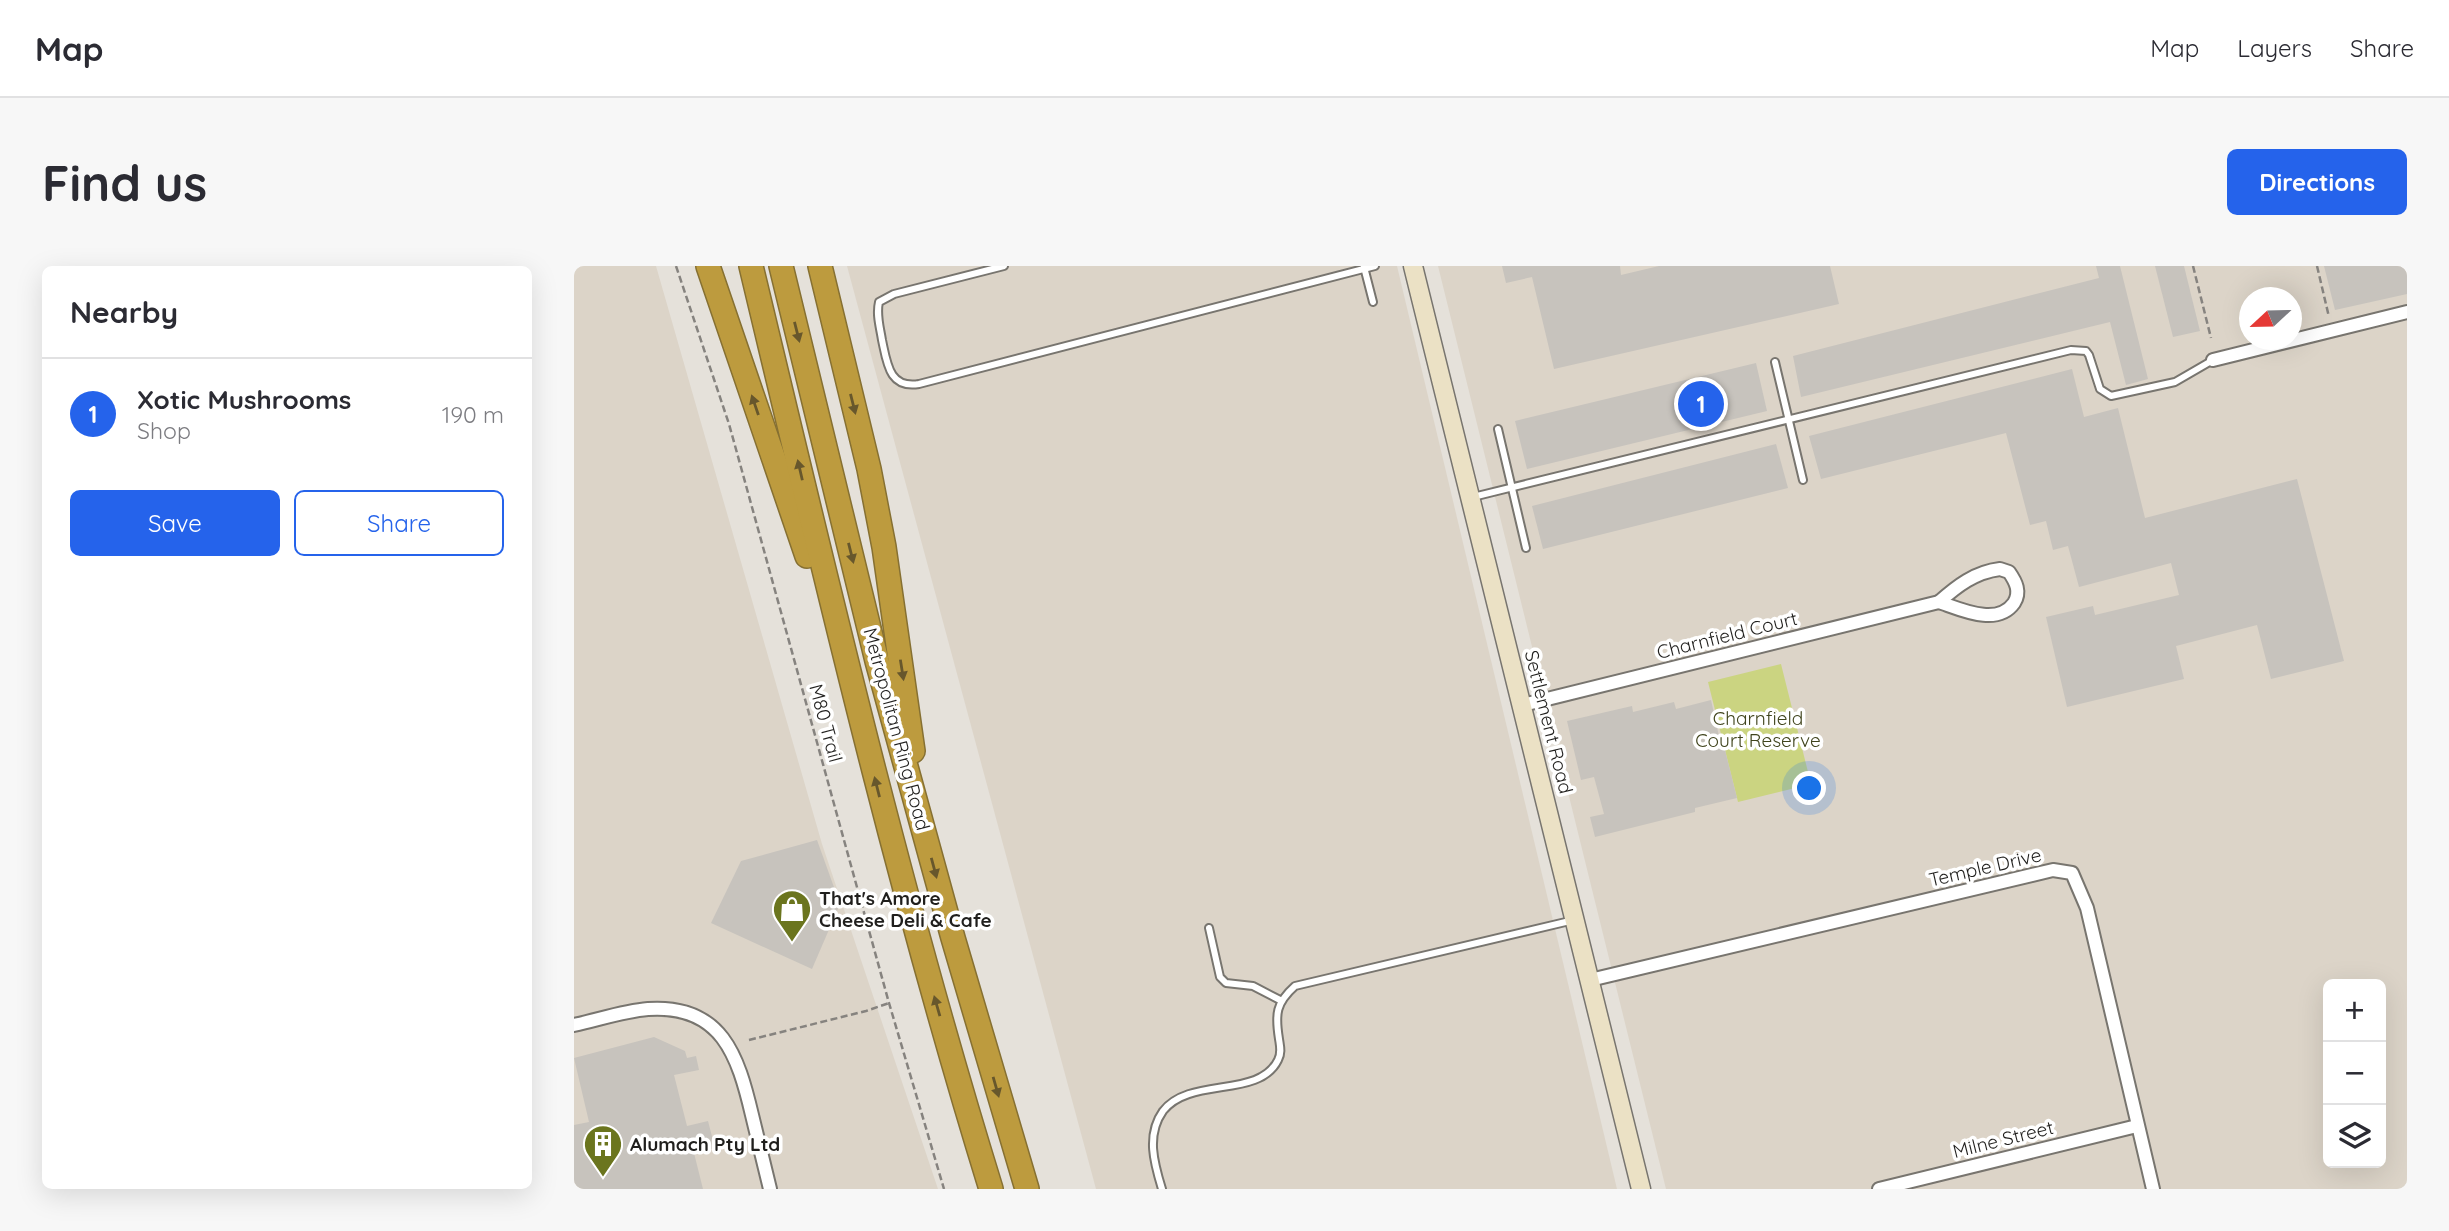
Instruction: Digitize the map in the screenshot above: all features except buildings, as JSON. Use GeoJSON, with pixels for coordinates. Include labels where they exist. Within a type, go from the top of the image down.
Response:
{"type":"FeatureCollection","features":[{"type":"Feature","properties":{"kind":"highway"},"geometry":{"type":"LineString","coordinates":[[708,266],[849,678]]}},
{"type":"Feature","properties":{"kind":"highway","name":"Metropolitan Ring Road"},"geometry":{"type":"LineString","coordinates":[[751,266],[849,678],[899,873],[991,1189]]}},
{"type":"Feature","properties":{"kind":"highway","name":"Metropolitan Ring Road"},"geometry":{"type":"LineString","coordinates":[[781,266],[877,661],[956,950],[1027,1189]]}},
{"type":"Feature","properties":{"kind":"highway"},"geometry":{"type":"LineString","coordinates":[[820,266],[869,468],[884,547],[911,726],[918,808]]}},
{"type":"Feature","properties":{"kind":"main road","name":"Settlement Road"},"geometry":{"type":"LineString","coordinates":[[1413,266],[1641,1189]]}},
{"type":"Feature","properties":{"kind":"street"},"geometry":{"type":"LineString","coordinates":[[2213,360],[2407,312]]}},
{"type":"Feature","properties":{"kind":"street","name":"Charnfield Court"},"geometry":{"type":"LineString","coordinates":[[1523,705],[1939,602],[1965,580],[1989,570],[2009,572],[2017,588],[2017,599],[2011,608],[1995,614],[1972,613],[1939,602]]}},
{"type":"Feature","properties":{"kind":"street","name":"Temple Drive"},"geometry":{"type":"LineString","coordinates":[[1590,980],[2053,870],[2072,873],[2087,908],[2153,1189]]}},
{"type":"Feature","properties":{"kind":"street"},"geometry":{"type":"LineString","coordinates":[[574,1026],[647,1009],[688,1014],[711,1027],[726,1042],[742,1073],[770,1189]]}},
{"type":"Feature","properties":{"kind":"street","name":"Milne Street"},"geometry":{"type":"LineString","coordinates":[[1878,1189],[2137,1126]]}},
{"type":"Feature","properties":{"kind":"lane"},"geometry":{"type":"LineString","coordinates":[[1004,266],[894,294],[880,302],[877,311],[887,364],[892,375],[900,382],[919,384],[1375,266]]}},
{"type":"Feature","properties":{"kind":"lane"},"geometry":{"type":"LineString","coordinates":[[1365,267],[1373,302]]}},
{"type":"Feature","properties":{"kind":"lane"},"geometry":{"type":"LineString","coordinates":[[1471,498],[2071,350],[2085,351],[2090,355],[2100,389],[2110,396],[2175,382],[2213,360]]}},
{"type":"Feature","properties":{"kind":"lane"},"geometry":{"type":"LineString","coordinates":[[1775,362],[1803,480]]}},
{"type":"Feature","properties":{"kind":"lane"},"geometry":{"type":"LineString","coordinates":[[1498,429],[1526,548]]}},
{"type":"Feature","properties":{"kind":"lane"},"geometry":{"type":"LineString","coordinates":[[1163,1189],[1154,1159],[1153,1135],[1158,1119],[1167,1107],[1182,1095],[1248,1082],[1264,1076],[1278,1060],[1280,1050],[1277,1013],[1280,1000],[1295,986],[1575,920]]}},
{"type":"Feature","properties":{"kind":"lane"},"geometry":{"type":"LineString","coordinates":[[1209,928],[1220,977],[1226,983],[1253,986],[1280,1000]]}},
{"type":"Feature","properties":{"kind":"path","name":"M80 Trail"},"geometry":{"type":"LineString","coordinates":[[676,266],[729,424],[889,1003],[944,1189]]}},
{"type":"Feature","properties":{"kind":"path"},"geometry":{"type":"LineString","coordinates":[[2193,266],[2211,338]]}},
{"type":"Feature","properties":{"kind":"path"},"geometry":{"type":"LineString","coordinates":[[2317,266],[2330,319]]}},
{"type":"Feature","properties":{"kind":"path"},"geometry":{"type":"LineString","coordinates":[[749,1040],[889,1003]]}},
{"type":"Feature","properties":{"kind":"shaded area"},"geometry":{"type":"Polygon","coordinates":[[[574,266],[656,266],[822,844],[938,1189],[574,1189],[574,266]]]}},
{"type":"Feature","properties":{"kind":"shaded area"},"geometry":{"type":"Polygon","coordinates":[[[847,266],[1397,266],[1617,1189],[1096,1189],[847,266]]]}},
{"type":"Feature","properties":{"kind":"shaded area"},"geometry":{"type":"Polygon","coordinates":[[[1438,266],[2407,266],[2407,1189],[1666,1189],[1438,266]]]}},
{"type":"Feature","properties":{"kind":"green space","name":"Charnfield Court Reserve"},"geometry":{"type":"Polygon","coordinates":[[[1781,664],[1811,784],[1738,802],[1708,682],[1781,664]]]}},
{"type":"Feature","properties":{"kind":"place","name":"Xotic Mushrooms"},"geometry":{"type":"Point","coordinates":[1701,404]}},
{"type":"Feature","properties":{"kind":"place","name":"That's Amore Cheese Deli & Cafe"},"geometry":{"type":"Point","coordinates":[792,943]}},
{"type":"Feature","properties":{"kind":"place","name":"Alumach Pty Ltd"},"geometry":{"type":"Point","coordinates":[603,1178]}}]}
